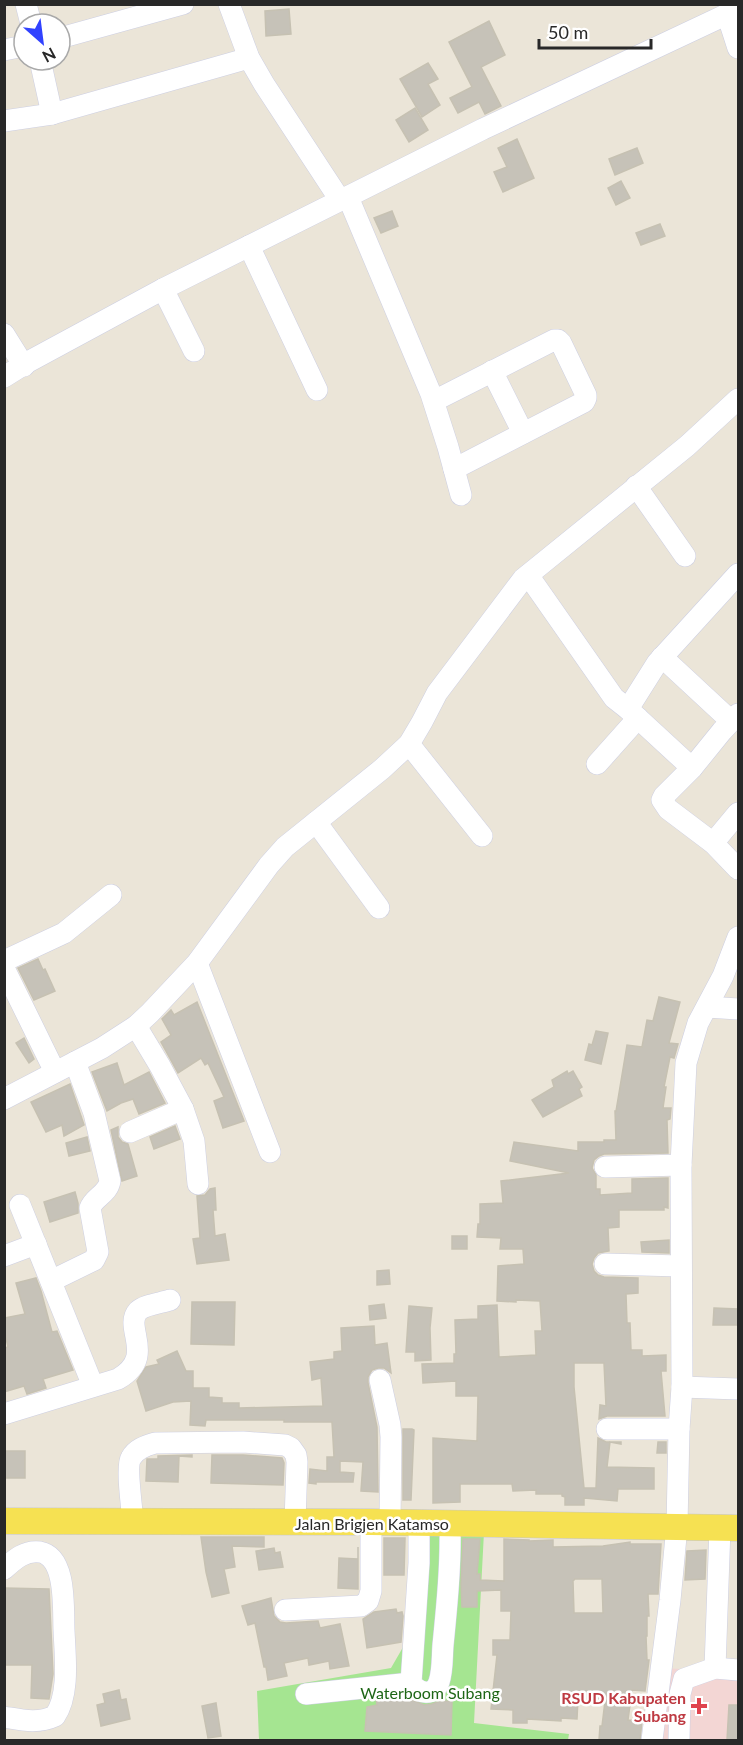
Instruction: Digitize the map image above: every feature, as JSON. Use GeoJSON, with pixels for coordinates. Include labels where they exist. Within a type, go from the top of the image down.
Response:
{"type":"FeatureCollection","features":[{"type":"Feature","properties":{"kind":"main road","name":"Jalan Brigjen Katamso"},"geometry":{"type":"LineString","coordinates":[[4,1521],[381,1522],[677,1526],[726,1536]]}},
{"type":"Feature","properties":{"kind":"street"},"geometry":{"type":"LineString","coordinates":[[72,35],[183,4]]}},
{"type":"Feature","properties":{"kind":"street"},"geometry":{"type":"LineString","coordinates":[[229,4],[249,58],[264,84],[344,199],[434,401],[461,495]]}},
{"type":"Feature","properties":{"kind":"street"},"geometry":{"type":"LineString","coordinates":[[4,377],[249,246],[483,129],[733,12],[738,48]]}},
{"type":"Feature","properties":{"kind":"street"},"geometry":{"type":"LineString","coordinates":[[4,121],[52,114],[249,58]]}},
{"type":"Feature","properties":{"kind":"street"},"geometry":{"type":"LineString","coordinates":[[43,72],[52,114]]}},
{"type":"Feature","properties":{"kind":"street"},"geometry":{"type":"LineString","coordinates":[[249,246],[317,390]]}},
{"type":"Feature","properties":{"kind":"street"},"geometry":{"type":"LineString","coordinates":[[163,290],[194,351]]}},
{"type":"Feature","properties":{"kind":"street"},"geometry":{"type":"LineString","coordinates":[[4,334],[24,366]]}},
{"type":"Feature","properties":{"kind":"street"},"geometry":{"type":"LineString","coordinates":[[434,401],[554,339],[561,343],[586,398],[584,402],[454,469]]}},
{"type":"Feature","properties":{"kind":"street"},"geometry":{"type":"LineString","coordinates":[[492,371],[523,433]]}},
{"type":"Feature","properties":{"kind":"street"},"geometry":{"type":"LineString","coordinates":[[4,1099],[102,1048],[136,1026],[150,1013],[197,963],[269,865],[285,847],[382,769],[409,744],[437,693],[523,579],[687,446],[738,399]]}},
{"type":"Feature","properties":{"kind":"street"},"geometry":{"type":"LineString","coordinates":[[636,486],[685,556]]}},
{"type":"Feature","properties":{"kind":"street"},"geometry":{"type":"LineString","coordinates":[[597,764],[633,713],[657,663],[738,574]]}},
{"type":"Feature","properties":{"kind":"street"},"geometry":{"type":"LineString","coordinates":[[528,575],[614,698],[692,768]]}},
{"type":"Feature","properties":{"kind":"street"},"geometry":{"type":"LineString","coordinates":[[662,657],[735,717],[662,800],[668,809],[713,843],[737,865]]}},
{"type":"Feature","properties":{"kind":"street"},"geometry":{"type":"LineString","coordinates":[[409,744],[482,836]]}},
{"type":"Feature","properties":{"kind":"street"},"geometry":{"type":"LineString","coordinates":[[713,843],[738,813]]}},
{"type":"Feature","properties":{"kind":"street"},"geometry":{"type":"LineString","coordinates":[[316,822],[379,908]]}},
{"type":"Feature","properties":{"kind":"street"},"geometry":{"type":"LineString","coordinates":[[4,961],[64,933],[111,895]]}},
{"type":"Feature","properties":{"kind":"street"},"geometry":{"type":"LineString","coordinates":[[652,1740],[677,1526],[682,1387],[681,1165],[686,1063],[698,1023],[723,976],[738,938]]}},
{"type":"Feature","properties":{"kind":"street"},"geometry":{"type":"LineString","coordinates":[[197,963],[270,1152]]}},
{"type":"Feature","properties":{"kind":"street"},"geometry":{"type":"LineString","coordinates":[[4,968],[55,1072]]}},
{"type":"Feature","properties":{"kind":"street"},"geometry":{"type":"LineString","coordinates":[[707,1007],[738,1009]]}},
{"type":"Feature","properties":{"kind":"street"},"geometry":{"type":"LineString","coordinates":[[136,1026],[183,1109],[194,1141],[198,1184]]}},
{"type":"Feature","properties":{"kind":"street"},"geometry":{"type":"LineString","coordinates":[[51,1281],[94,1260],[98,1252],[90,1208],[92,1202],[109,1187],[110,1181],[94,1113],[75,1062]]}},
{"type":"Feature","properties":{"kind":"street"},"geometry":{"type":"LineString","coordinates":[[130,1132],[183,1109]]}},
{"type":"Feature","properties":{"kind":"street"},"geometry":{"type":"LineString","coordinates":[[605,1167],[681,1165]]}},
{"type":"Feature","properties":{"kind":"street"},"geometry":{"type":"LineString","coordinates":[[20,1205],[93,1386]]}},
{"type":"Feature","properties":{"kind":"street"},"geometry":{"type":"LineString","coordinates":[[4,1256],[36,1244]]}},
{"type":"Feature","properties":{"kind":"street"},"geometry":{"type":"LineString","coordinates":[[605,1264],[680,1266]]}},
{"type":"Feature","properties":{"kind":"street"},"geometry":{"type":"LineString","coordinates":[[4,1414],[118,1379],[127,1373],[134,1365],[137,1356],[135,1318],[138,1311],[170,1300]]}},
{"type":"Feature","properties":{"kind":"street"},"geometry":{"type":"LineString","coordinates":[[285,1610],[361,1606],[368,1601],[381,1522],[391,1437],[380,1380]]}},
{"type":"Feature","properties":{"kind":"street"},"geometry":{"type":"LineString","coordinates":[[682,1387],[738,1389]]}},
{"type":"Feature","properties":{"kind":"street"},"geometry":{"type":"LineString","coordinates":[[607,1428],[679,1429]]}},
{"type":"Feature","properties":{"kind":"street"},"geometry":{"type":"LineString","coordinates":[[133,1521],[129,1463],[135,1453],[143,1447],[155,1443],[243,1442],[285,1445],[291,1448],[296,1455],[295,1522]]}},
{"type":"Feature","properties":{"kind":"street"},"geometry":{"type":"LineString","coordinates":[[419,1523],[419,1563],[411,1683],[423,1693],[436,1688],[440,1679],[446,1622],[450,1524]]}},
{"type":"Feature","properties":{"kind":"street"},"geometry":{"type":"LineString","coordinates":[[715,1668],[726,1536]]}},
{"type":"Feature","properties":{"kind":"street"},"geometry":{"type":"LineString","coordinates":[[4,1569],[18,1556],[34,1551],[47,1553],[56,1562],[60,1575],[63,1610],[64,1694],[55,1716],[47,1720],[38,1722],[4,1717]]}},
{"type":"Feature","properties":{"kind":"street"},"geometry":{"type":"LineString","coordinates":[[680,1740],[680,1694],[684,1678],[715,1668],[738,1670]]}},
{"type":"Feature","properties":{"kind":"street"},"geometry":{"type":"LineString","coordinates":[[306,1694],[411,1683]]}},
{"type":"Feature","properties":{"kind":"shaded area","name":"RSUD Kabupaten Subang"},"geometry":{"type":"Polygon","coordinates":[[[662,1668],[738,1672],[738,1740],[656,1740],[662,1668]]]}},
{"type":"Feature","properties":{"kind":"green space","name":"Waterboom Subang"},"geometry":{"type":"Polygon","coordinates":[[[412,1531],[484,1532],[474,1723],[569,1734],[568,1740],[259,1740],[257,1691],[391,1668],[406,1642],[412,1531]]]}},
{"type":"Feature","properties":{"kind":"building"},"geometry":{"type":"Polygon","coordinates":[[[289,9],[291,34],[266,36],[265,11],[289,9]]]}},
{"type":"Feature","properties":{"kind":"building"},"geometry":{"type":"Polygon","coordinates":[[[489,21],[505,55],[481,67],[501,106],[485,114],[479,102],[458,113],[450,98],[472,87],[449,42],[489,21]]]}},
{"type":"Feature","properties":{"kind":"building"},"geometry":{"type":"Polygon","coordinates":[[[428,63],[438,79],[428,84],[440,105],[422,117],[400,79],[428,63]]]}},
{"type":"Feature","properties":{"kind":"building"},"geometry":{"type":"Polygon","coordinates":[[[415,108],[428,130],[409,142],[396,120],[415,108]]]}},
{"type":"Feature","properties":{"kind":"building"},"geometry":{"type":"Polygon","coordinates":[[[517,139],[534,178],[503,192],[494,172],[507,167],[498,148],[517,139]]]}},
{"type":"Feature","properties":{"kind":"building"},"geometry":{"type":"Polygon","coordinates":[[[637,148],[643,163],[615,175],[609,159],[637,148]]]}},
{"type":"Feature","properties":{"kind":"building"},"geometry":{"type":"Polygon","coordinates":[[[621,181],[630,198],[616,205],[608,188],[621,181]]]}},
{"type":"Feature","properties":{"kind":"building"},"geometry":{"type":"Polygon","coordinates":[[[392,211],[398,226],[381,233],[374,218],[392,211]]]}},
{"type":"Feature","properties":{"kind":"building"},"geometry":{"type":"Polygon","coordinates":[[[660,224],[665,236],[641,245],[636,233],[660,224]]]}},
{"type":"Feature","properties":{"kind":"building"},"geometry":{"type":"Polygon","coordinates":[[[38,959],[55,991],[34,1000],[18,968],[38,959]]]}},
{"type":"Feature","properties":{"kind":"building"},"geometry":{"type":"Polygon","coordinates":[[[659,997],[680,1002],[669,1043],[678,1044],[674,1058],[670,1057],[664,1087],[666,1087],[663,1108],[671,1108],[670,1119],[667,1120],[668,1153],[604,1154],[594,1160],[592,1168],[596,1175],[596,1189],[600,1189],[600,1195],[632,1193],[632,1179],[668,1178],[668,1208],[664,1207],[664,1210],[619,1210],[619,1227],[608,1228],[609,1251],[598,1253],[592,1264],[594,1271],[604,1277],[638,1278],[638,1293],[626,1294],[631,1350],[642,1350],[642,1356],[666,1355],[666,1371],[661,1371],[665,1416],[607,1416],[599,1419],[600,1405],[606,1406],[604,1363],[574,1363],[574,1387],[584,1488],[596,1488],[598,1438],[610,1442],[607,1467],[654,1468],[654,1489],[618,1489],[617,1501],[584,1498],[584,1505],[565,1505],[565,1497],[562,1494],[536,1494],[536,1490],[513,1491],[512,1484],[460,1484],[460,1502],[433,1503],[433,1438],[477,1441],[478,1396],[456,1396],[456,1381],[423,1383],[422,1364],[454,1363],[455,1320],[478,1319],[478,1306],[497,1305],[499,1357],[536,1355],[535,1331],[542,1331],[540,1301],[497,1301],[498,1266],[524,1264],[523,1249],[500,1249],[501,1238],[477,1237],[478,1224],[480,1224],[480,1204],[503,1203],[501,1181],[569,1173],[510,1161],[514,1142],[578,1151],[578,1142],[616,1140],[615,1111],[627,1045],[642,1047],[647,1020],[653,1021],[659,997]]]}},
{"type":"Feature","properties":{"kind":"building"},"geometry":{"type":"Polygon","coordinates":[[[197,1002],[244,1121],[223,1128],[214,1101],[224,1097],[208,1063],[205,1065],[201,1058],[178,1073],[161,1042],[171,1035],[162,1019],[171,1010],[174,1015],[197,1002]]]}},
{"type":"Feature","properties":{"kind":"building"},"geometry":{"type":"Polygon","coordinates":[[[596,1031],[608,1033],[601,1064],[585,1060],[589,1044],[592,1045],[596,1031]]]}},
{"type":"Feature","properties":{"kind":"building"},"geometry":{"type":"Polygon","coordinates":[[[24,1038],[34,1059],[29,1063],[16,1043],[24,1038]]]}},
{"type":"Feature","properties":{"kind":"building"},"geometry":{"type":"Polygon","coordinates":[[[117,1063],[124,1085],[149,1072],[165,1103],[139,1114],[133,1099],[107,1111],[92,1072],[117,1063]]]}},
{"type":"Feature","properties":{"kind":"building"},"geometry":{"type":"Polygon","coordinates":[[[567,1071],[568,1074],[573,1071],[582,1087],[579,1089],[582,1096],[543,1117],[532,1100],[554,1087],[552,1080],[567,1071]]]}},
{"type":"Feature","properties":{"kind":"building"},"geometry":{"type":"Polygon","coordinates":[[[70,1084],[84,1125],[64,1136],[62,1125],[46,1132],[31,1102],[70,1084]]]}},
{"type":"Feature","properties":{"kind":"building"},"geometry":{"type":"Polygon","coordinates":[[[175,1126],[180,1139],[154,1149],[150,1137],[175,1126]]]}},
{"type":"Feature","properties":{"kind":"building"},"geometry":{"type":"Polygon","coordinates":[[[118,1127],[118,1137],[122,1142],[128,1144],[137,1176],[122,1181],[111,1130],[118,1127]]]}},
{"type":"Feature","properties":{"kind":"building"},"geometry":{"type":"Polygon","coordinates":[[[87,1137],[90,1151],[69,1156],[66,1143],[87,1137]]]}},
{"type":"Feature","properties":{"kind":"building"},"geometry":{"type":"Polygon","coordinates":[[[215,1188],[216,1210],[213,1210],[215,1236],[225,1234],[229,1260],[197,1264],[193,1239],[200,1238],[197,1196],[205,1195],[210,1189],[215,1188]]]}},
{"type":"Feature","properties":{"kind":"building"},"geometry":{"type":"Polygon","coordinates":[[[75,1192],[78,1213],[50,1222],[44,1202],[75,1192]]]}},
{"type":"Feature","properties":{"kind":"building"},"geometry":{"type":"Polygon","coordinates":[[[452,1236],[467,1236],[467,1249],[452,1249],[452,1236]]]}},
{"type":"Feature","properties":{"kind":"building"},"geometry":{"type":"Polygon","coordinates":[[[669,1240],[669,1253],[642,1252],[641,1242],[669,1240]]]}},
{"type":"Feature","properties":{"kind":"building"},"geometry":{"type":"Polygon","coordinates":[[[389,1270],[390,1284],[377,1285],[377,1271],[389,1270]]]}},
{"type":"Feature","properties":{"kind":"building"},"geometry":{"type":"Polygon","coordinates":[[[36,1278],[52,1332],[57,1331],[73,1370],[43,1379],[46,1388],[27,1394],[24,1386],[4,1392],[4,1348],[8,1347],[4,1318],[25,1314],[16,1283],[36,1278]]]}},
{"type":"Feature","properties":{"kind":"building"},"geometry":{"type":"Polygon","coordinates":[[[192,1302],[235,1302],[234,1345],[191,1344],[192,1302]]]}},
{"type":"Feature","properties":{"kind":"building"},"geometry":{"type":"Polygon","coordinates":[[[384,1304],[386,1318],[370,1320],[369,1306],[384,1304]]]}},
{"type":"Feature","properties":{"kind":"building"},"geometry":{"type":"Polygon","coordinates":[[[409,1306],[432,1308],[431,1360],[415,1361],[415,1352],[406,1352],[409,1306]]]}},
{"type":"Feature","properties":{"kind":"building"},"geometry":{"type":"Polygon","coordinates":[[[714,1308],[738,1309],[738,1325],[713,1325],[714,1308]]]}},
{"type":"Feature","properties":{"kind":"building"},"geometry":{"type":"Polygon","coordinates":[[[374,1326],[375,1345],[387,1343],[391,1373],[384,1368],[378,1368],[372,1370],[368,1377],[377,1427],[378,1492],[361,1491],[363,1462],[340,1461],[340,1472],[354,1473],[353,1482],[309,1483],[310,1469],[327,1471],[327,1457],[334,1457],[332,1422],[206,1420],[205,1426],[190,1425],[191,1401],[173,1402],[146,1411],[137,1381],[146,1367],[159,1364],[157,1360],[177,1351],[186,1371],[193,1371],[193,1388],[209,1388],[209,1397],[222,1398],[222,1403],[239,1403],[239,1408],[323,1406],[321,1378],[312,1380],[310,1362],[334,1359],[334,1352],[342,1351],[341,1328],[374,1326]]]}},
{"type":"Feature","properties":{"kind":"building"},"geometry":{"type":"Polygon","coordinates":[[[403,1429],[414,1430],[411,1500],[403,1500],[403,1429]]]}},
{"type":"Feature","properties":{"kind":"building"},"geometry":{"type":"Polygon","coordinates":[[[658,1442],[666,1442],[666,1453],[657,1453],[658,1442]]]}},
{"type":"Feature","properties":{"kind":"building"},"geometry":{"type":"Polygon","coordinates":[[[4,1451],[25,1451],[25,1478],[4,1478],[4,1451]]]}},
{"type":"Feature","properties":{"kind":"building"},"geometry":{"type":"Polygon","coordinates":[[[192,1455],[192,1457],[179,1456],[178,1482],[146,1481],[147,1459],[158,1459],[158,1456],[192,1455]]]}},
{"type":"Feature","properties":{"kind":"building"},"geometry":{"type":"Polygon","coordinates":[[[212,1455],[282,1458],[284,1463],[283,1485],[211,1483],[212,1455]]]}},
{"type":"Feature","properties":{"kind":"building"},"geometry":{"type":"Polygon","coordinates":[[[201,1537],[264,1537],[264,1547],[232,1546],[235,1567],[224,1569],[229,1593],[212,1597],[201,1537]]]}},
{"type":"Feature","properties":{"kind":"building"},"geometry":{"type":"Polygon","coordinates":[[[384,1538],[405,1538],[404,1575],[384,1575],[384,1538]]]}},
{"type":"Feature","properties":{"kind":"building"},"geometry":{"type":"Polygon","coordinates":[[[463,1539],[480,1539],[477,1574],[480,1574],[480,1580],[504,1581],[504,1539],[553,1540],[553,1547],[603,1546],[630,1542],[630,1544],[661,1544],[658,1594],[648,1594],[649,1616],[647,1616],[646,1636],[647,1660],[649,1660],[645,1691],[632,1690],[628,1720],[642,1721],[640,1740],[599,1740],[605,1701],[578,1699],[577,1719],[561,1718],[561,1721],[527,1719],[527,1723],[513,1723],[513,1710],[491,1709],[497,1655],[493,1655],[493,1640],[510,1640],[511,1611],[501,1611],[501,1590],[477,1591],[477,1607],[462,1607],[463,1539]],[[575,1579],[573,1581],[574,1613],[603,1613],[602,1579],[575,1579]]]}},
{"type":"Feature","properties":{"kind":"building"},"geometry":{"type":"Polygon","coordinates":[[[274,1548],[275,1553],[280,1552],[283,1567],[259,1570],[256,1551],[274,1548]]]}},
{"type":"Feature","properties":{"kind":"building"},"geometry":{"type":"Polygon","coordinates":[[[706,1550],[705,1579],[685,1580],[687,1551],[706,1550]]]}},
{"type":"Feature","properties":{"kind":"building"},"geometry":{"type":"Polygon","coordinates":[[[339,1558],[358,1559],[358,1589],[338,1588],[339,1558]]]}},
{"type":"Feature","properties":{"kind":"building"},"geometry":{"type":"Polygon","coordinates":[[[4,1588],[49,1589],[53,1674],[49,1699],[31,1698],[32,1665],[4,1665],[4,1588]]]}},
{"type":"Feature","properties":{"kind":"building"},"geometry":{"type":"Polygon","coordinates":[[[271,1598],[274,1616],[280,1622],[318,1621],[320,1628],[340,1624],[349,1666],[330,1669],[329,1661],[309,1665],[308,1658],[284,1663],[287,1676],[268,1680],[255,1623],[248,1625],[242,1606],[271,1598]]]}},
{"type":"Feature","properties":{"kind":"building"},"geometry":{"type":"Polygon","coordinates":[[[396,1609],[397,1613],[402,1612],[403,1616],[401,1642],[367,1648],[363,1619],[374,1612],[396,1609]]]}},
{"type":"Feature","properties":{"kind":"building"},"geometry":{"type":"Polygon","coordinates":[[[119,1690],[121,1700],[126,1699],[130,1719],[101,1726],[97,1705],[105,1703],[103,1694],[119,1690]]]}},
{"type":"Feature","properties":{"kind":"building"},"geometry":{"type":"Polygon","coordinates":[[[376,1699],[410,1699],[424,1705],[452,1701],[451,1735],[365,1731],[367,1707],[377,1705],[376,1699]]]}},
{"type":"Feature","properties":{"kind":"building"},"geometry":{"type":"Polygon","coordinates":[[[216,1703],[221,1736],[208,1738],[202,1706],[216,1703]]]}},
{"type":"Feature","properties":{"kind":"building"},"geometry":{"type":"Polygon","coordinates":[[[729,1705],[738,1705],[738,1740],[727,1740],[729,1705]]]}},
{"type":"Feature","properties":{"kind":"place","name":"RSUD Kabupaten Subang"},"geometry":{"type":"Point","coordinates":[699,1706]}}]}
